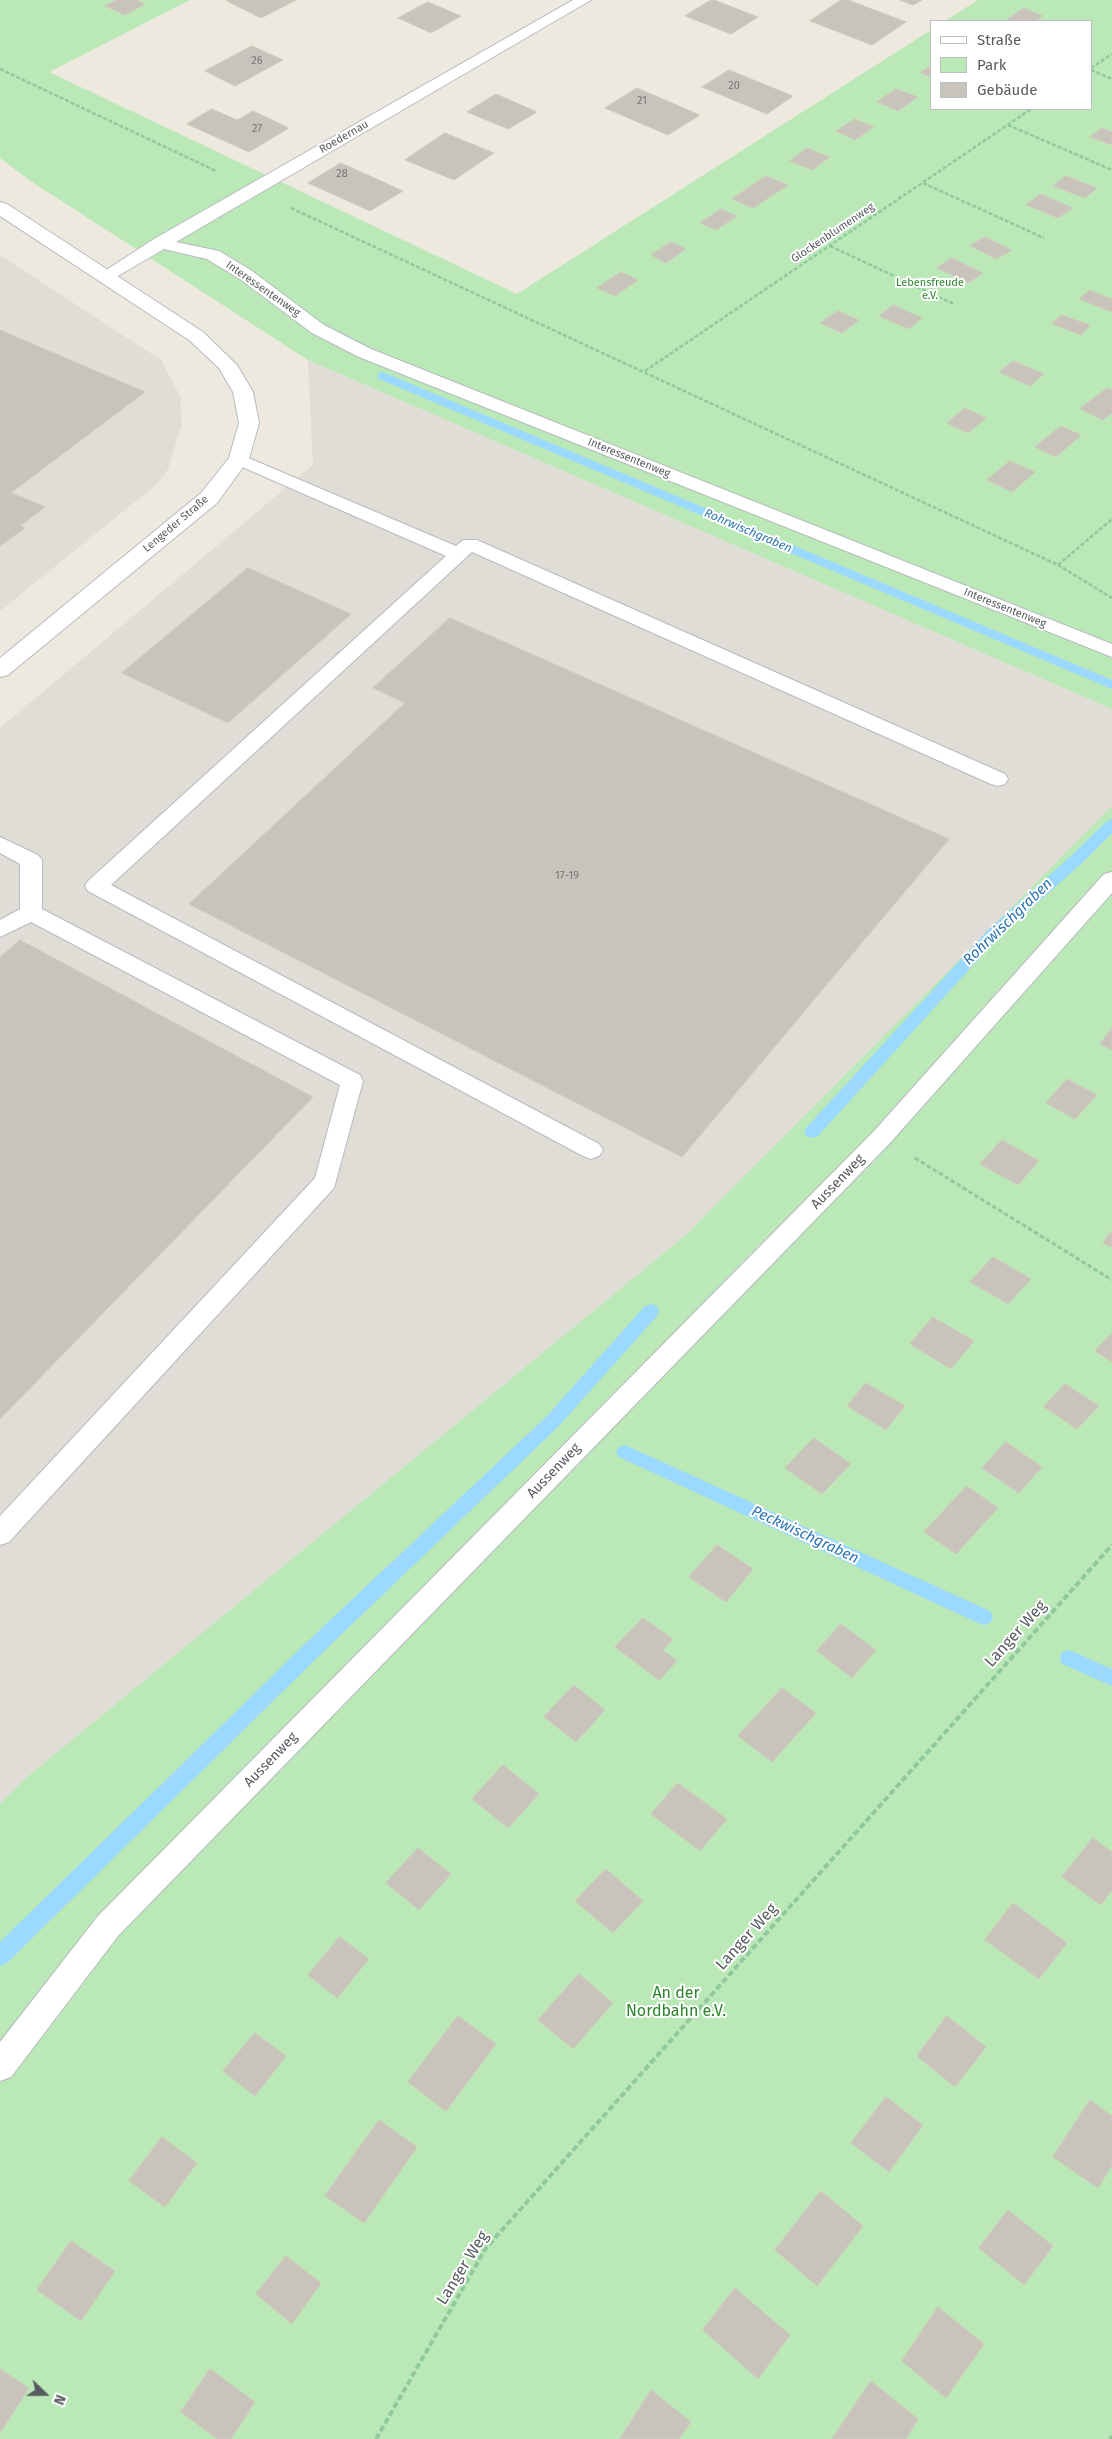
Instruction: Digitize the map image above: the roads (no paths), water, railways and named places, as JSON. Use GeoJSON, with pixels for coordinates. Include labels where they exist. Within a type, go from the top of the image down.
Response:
{"type":"FeatureCollection","features":[{"type":"Feature","properties":{"kind":"street","name":"Lengeder Straße"},"geometry":{"type":"LineString","coordinates":[[0,208],[196,336],[228,364],[243,392],[249,423],[239,460],[209,498],[0,670]]}},
{"type":"Feature","properties":{"kind":"lane","name":"Roedernau"},"geometry":{"type":"LineString","coordinates":[[105,276],[584,0]]}},
{"type":"Feature","properties":{"kind":"lane","name":"Interessentenweg"},"geometry":{"type":"LineString","coordinates":[[160,243],[213,255],[246,275],[318,329],[365,353],[1112,650]]}},
{"type":"Feature","properties":{"kind":"lane"},"geometry":{"type":"LineString","coordinates":[[239,460],[458,554]]}},
{"type":"Feature","properties":{"kind":"lane"},"geometry":{"type":"LineString","coordinates":[[591,1150],[96,886],[470,544],[998,779]]}},
{"type":"Feature","properties":{"kind":"lane"},"geometry":{"type":"LineString","coordinates":[[0,844],[31,860],[31,912]]}},
{"type":"Feature","properties":{"kind":"lane","name":"Aussenweg"},"geometry":{"type":"LineString","coordinates":[[0,2066],[108,1926],[882,1137],[1112,879]]}},
{"type":"Feature","properties":{"kind":"lane"},"geometry":{"type":"LineString","coordinates":[[0,929],[31,912]]}},
{"type":"Feature","properties":{"kind":"lane"},"geometry":{"type":"LineString","coordinates":[[0,1534],[326,1182],[352,1081],[31,912]]}},
{"type":"Feature","properties":{"kind":"waterway","name":"Rohrwischgraben"},"geometry":{"type":"LineString","coordinates":[[383,376],[1112,685]]}},
{"type":"Feature","properties":{"kind":"waterway","name":"Rohrwischgraben"},"geometry":{"type":"LineString","coordinates":[[812,1132],[992,935],[1077,859],[1112,824]]}},
{"type":"Feature","properties":{"kind":"waterway"},"geometry":{"type":"LineString","coordinates":[[0,1956],[314,1648],[553,1421],[651,1311]]}},
{"type":"Feature","properties":{"kind":"waterway","name":"Peckwischgraben"},"geometry":{"type":"LineString","coordinates":[[625,1452],[984,1617]]}},
{"type":"Feature","properties":{"kind":"waterway","name":"Peckwischgraben"},"geometry":{"type":"LineString","coordinates":[[1069,1658],[1112,1678]]}},
{"type":"Feature","properties":{"kind":"park label","name":"Lebensfreude e.V."},"geometry":{"type":"Point","coordinates":[930,289]}},
{"type":"Feature","properties":{"kind":"park label","name":"An der Nordbahn e.V."},"geometry":{"type":"Point","coordinates":[676,2003]}}]}
